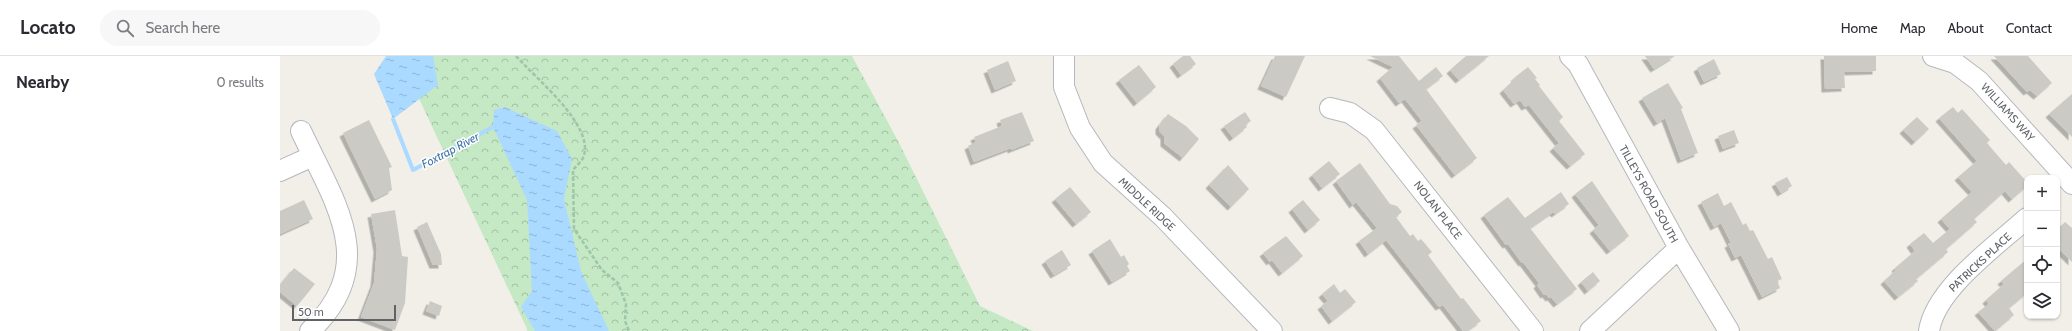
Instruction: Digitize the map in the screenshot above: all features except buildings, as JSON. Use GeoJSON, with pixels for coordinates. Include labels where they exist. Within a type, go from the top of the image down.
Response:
{"type":"FeatureCollection","features":[{"type":"Feature","properties":{"kind":"street","name":"MIDDLE RIDGE"},"geometry":{"type":"LineString","coordinates":[[1064,56],[1064,87],[1080,128],[1103,163],[1163,218],[1272,331]]}},
{"type":"Feature","properties":{"kind":"street","name":"TILLEYS ROAD SOUTH"},"geometry":{"type":"LineString","coordinates":[[1570,56],[1578,64],[1679,248],[1729,331]]}},
{"type":"Feature","properties":{"kind":"street","name":"WILLIAMS WAY"},"geometry":{"type":"LineString","coordinates":[[1933,56],[1955,63],[1972,74],[2066,185]]}},
{"type":"Feature","properties":{"kind":"street","name":"NOLAN PLACE"},"geometry":{"type":"LineString","coordinates":[[1330,108],[1350,113],[1374,130],[1533,331]]}},
{"type":"Feature","properties":{"kind":"street"},"geometry":{"type":"LineString","coordinates":[[301,131],[339,212],[345,230],[348,249],[348,267],[334,302],[322,320],[310,331]]}},
{"type":"Feature","properties":{"kind":"street"},"geometry":{"type":"LineString","coordinates":[[280,171],[313,156]]}},
{"type":"Feature","properties":{"kind":"street","name":"PATRICKS PLACE"},"geometry":{"type":"LineString","coordinates":[[1929,331],[1936,308],[1947,292],[2024,221]]}},
{"type":"Feature","properties":{"kind":"street"},"geometry":{"type":"LineString","coordinates":[[1590,331],[1679,248]]}},
{"type":"Feature","properties":{"kind":"path"},"geometry":{"type":"LineString","coordinates":[[516,56],[532,74],[560,100],[578,124],[584,142],[584,158],[573,170],[574,230],[602,270],[618,283],[626,304],[625,321],[629,331]]}},
{"type":"Feature","properties":{"kind":"green space"},"geometry":{"type":"Polygon","coordinates":[[[399,56],[852,56],[898,141],[980,306],[1033,331],[528,331],[399,56]]]}},
{"type":"Feature","properties":{"kind":"water"},"geometry":{"type":"Polygon","coordinates":[[[386,56],[433,56],[438,85],[393,119],[374,74],[386,56]]]}},
{"type":"Feature","properties":{"kind":"water"},"geometry":{"type":"Polygon","coordinates":[[[505,107],[557,131],[572,159],[564,199],[581,271],[609,331],[535,331],[521,307],[532,291],[527,200],[493,127],[494,110],[505,107]]]}},
{"type":"Feature","properties":{"kind":"waterway","name":"Foxtrap River"},"geometry":{"type":"LineString","coordinates":[[393,119],[413,170],[493,127]]}}]}
